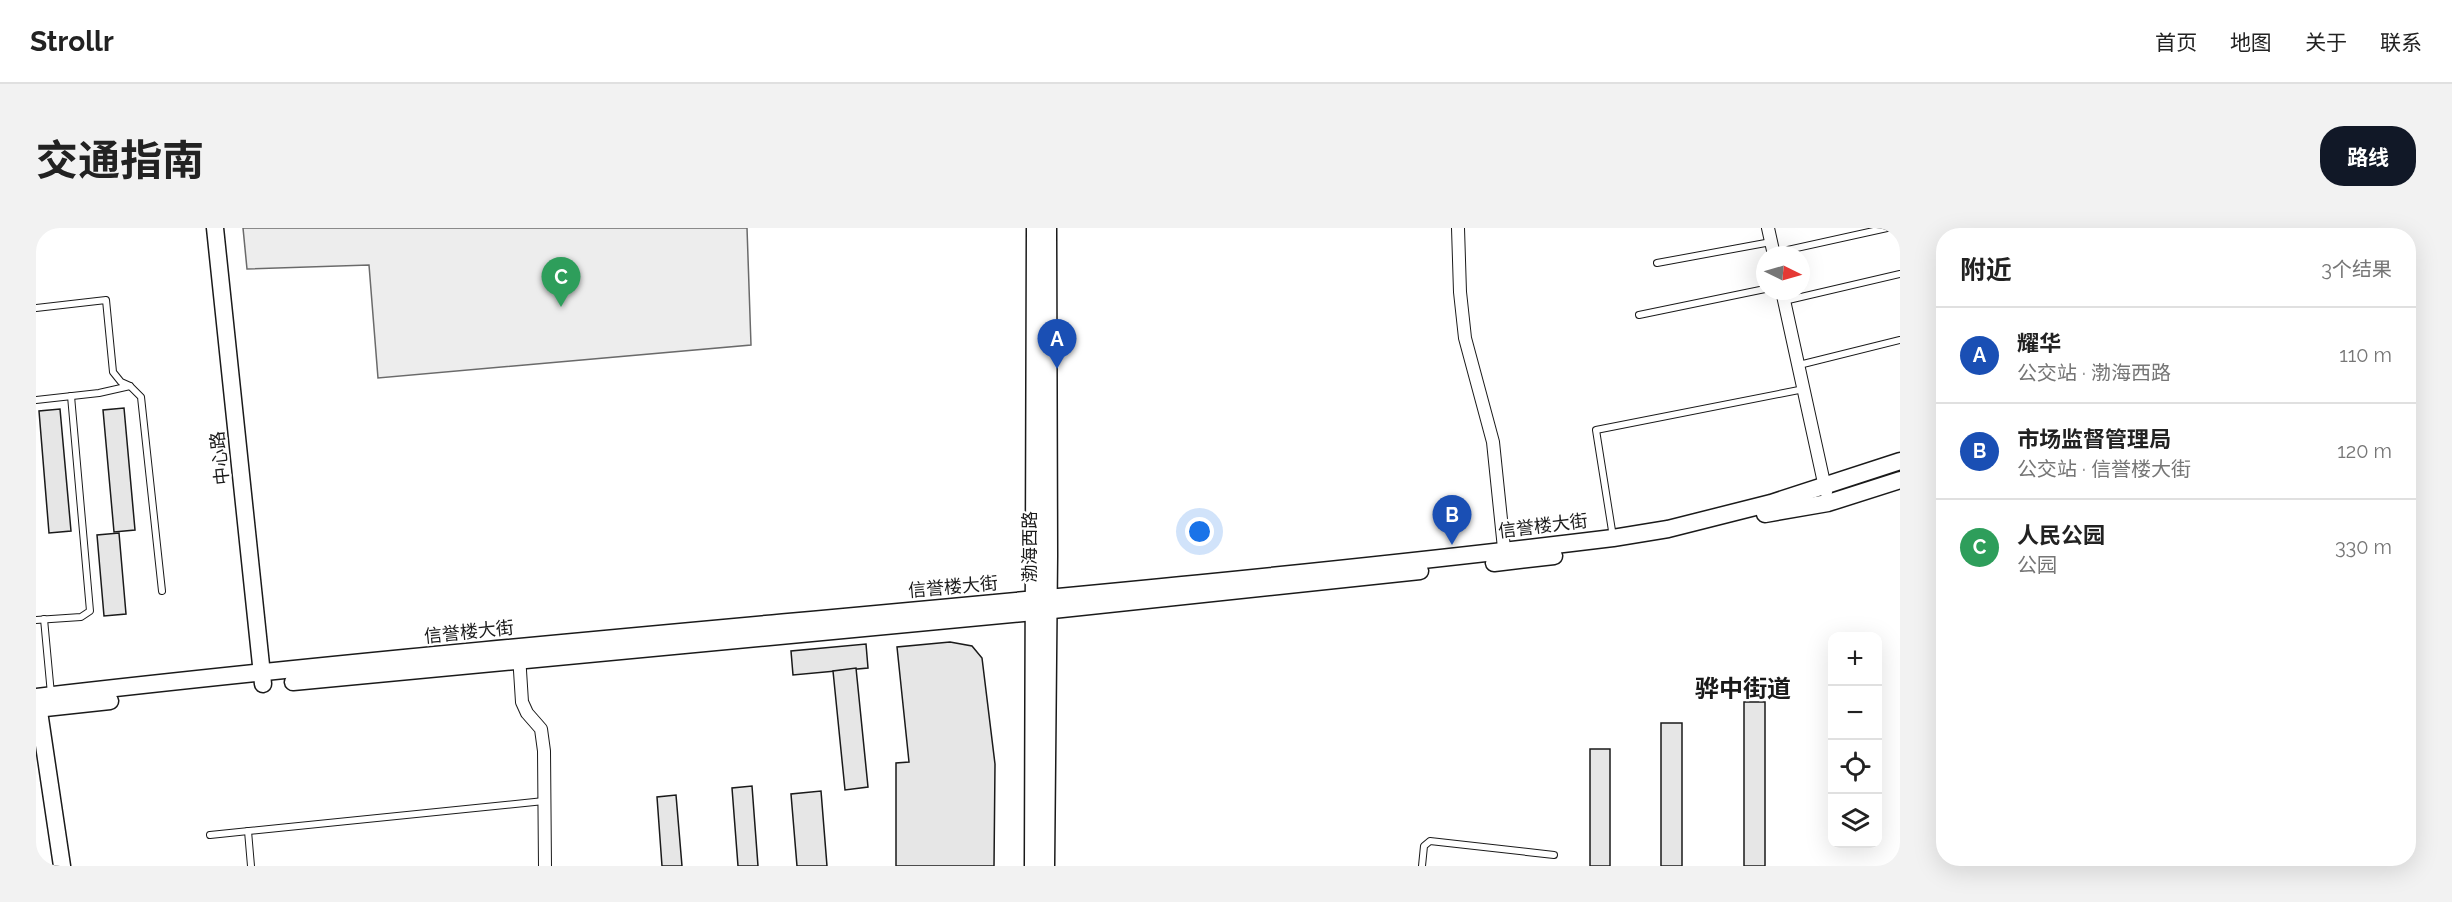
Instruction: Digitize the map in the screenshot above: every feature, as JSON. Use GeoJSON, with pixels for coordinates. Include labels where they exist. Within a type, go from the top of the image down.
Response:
{"type":"FeatureCollection","features":[{"type":"Feature","properties":{"kind":"street","name":"中心路"},"geometry":{"type":"LineString","coordinates":[[214,228],[263,679]]}},
{"type":"Feature","properties":{"kind":"street","name":"渤海西路"},"geometry":{"type":"LineString","coordinates":[[1035,228],[1046,866]]}},
{"type":"Feature","properties":{"kind":"street","name":"渤海西路"},"geometry":{"type":"LineString","coordinates":[[1033,866],[1042,605],[1048,228]]}},
{"type":"Feature","properties":{"kind":"street"},"geometry":{"type":"LineString","coordinates":[[1458,228],[1460,292],[1466,338],[1493,442],[1505,557]]}},
{"type":"Feature","properties":{"kind":"street"},"geometry":{"type":"LineString","coordinates":[[1768,228],[1772,246]]}},
{"type":"Feature","properties":{"kind":"street"},"geometry":{"type":"LineString","coordinates":[[1784,300],[1828,503]]}},
{"type":"Feature","properties":{"kind":"street","name":"信誉楼大街"},"geometry":{"type":"LineString","coordinates":[[1614,542],[1771,503],[1900,461]]}},
{"type":"Feature","properties":{"kind":"street","name":"信誉楼大街"},"geometry":{"type":"LineString","coordinates":[[40,701],[519,653],[1042,605],[1658,539],[1772,513],[1828,503],[1900,480]]}},
{"type":"Feature","properties":{"kind":"street"},"geometry":{"type":"LineString","coordinates":[[519,653],[522,702],[526,713],[541,729],[544,751],[545,866]]}},
{"type":"Feature","properties":{"kind":"street"},"geometry":{"type":"LineString","coordinates":[[40,701],[62,866]]}},
{"type":"Feature","properties":{"kind":"lane"},"geometry":{"type":"LineString","coordinates":[[1794,246],[1887,228]]}},
{"type":"Feature","properties":{"kind":"lane"},"geometry":{"type":"LineString","coordinates":[[1658,263],[1756,252]]}},
{"type":"Feature","properties":{"kind":"lane"},"geometry":{"type":"LineString","coordinates":[[1810,291],[1900,274]]}},
{"type":"Feature","properties":{"kind":"lane"},"geometry":{"type":"LineString","coordinates":[[1639,315],[1756,290]]}},
{"type":"Feature","properties":{"kind":"lane"},"geometry":{"type":"LineString","coordinates":[[36,308],[106,300],[113,372],[141,397],[162,591]]}},
{"type":"Feature","properties":{"kind":"lane"},"geometry":{"type":"LineString","coordinates":[[1798,365],[1900,340]]}},
{"type":"Feature","properties":{"kind":"lane"},"geometry":{"type":"LineString","coordinates":[[36,400],[130,386]]}},
{"type":"Feature","properties":{"kind":"lane"},"geometry":{"type":"LineString","coordinates":[[1614,542],[1596,430],[1804,389]]}},
{"type":"Feature","properties":{"kind":"lane"},"geometry":{"type":"LineString","coordinates":[[36,620],[81,617],[90,611],[72,396]]}},
{"type":"Feature","properties":{"kind":"lane"},"geometry":{"type":"LineString","coordinates":[[40,701],[44,620]]}},
{"type":"Feature","properties":{"kind":"lane"},"geometry":{"type":"LineString","coordinates":[[210,835],[544,801]]}},
{"type":"Feature","properties":{"kind":"lane"},"geometry":{"type":"LineString","coordinates":[[248,831],[251,866]]}},
{"type":"Feature","properties":{"kind":"lane"},"geometry":{"type":"LineString","coordinates":[[1422,866],[1424,846],[1430,841],[1554,855]]}},
{"type":"Feature","properties":{"kind":"shaded area"},"geometry":{"type":"Polygon","coordinates":[[[243,228],[747,228],[751,345],[378,378],[369,265],[247,269],[243,228]]]}},
{"type":"Feature","properties":{"kind":"building"},"geometry":{"type":"Polygon","coordinates":[[[124,408],[135,530],[114,532],[103,410],[124,408]]]}},
{"type":"Feature","properties":{"kind":"building"},"geometry":{"type":"Polygon","coordinates":[[[60,409],[71,531],[49,533],[39,411],[60,409]]]}},
{"type":"Feature","properties":{"kind":"building"},"geometry":{"type":"Polygon","coordinates":[[[119,533],[126,614],[104,616],[97,535],[119,533]]]}},
{"type":"Feature","properties":{"kind":"building"},"geometry":{"type":"Polygon","coordinates":[[[950,642],[972,646],[982,658],[995,764],[994,866],[896,866],[896,763],[909,762],[897,647],[950,642]]]}},
{"type":"Feature","properties":{"kind":"building"},"geometry":{"type":"Polygon","coordinates":[[[866,644],[868,668],[793,675],[791,651],[866,644]]]}},
{"type":"Feature","properties":{"kind":"building"},"geometry":{"type":"Polygon","coordinates":[[[856,668],[868,787],[845,790],[833,671],[856,668]]]}},
{"type":"Feature","properties":{"kind":"building"},"geometry":{"type":"Polygon","coordinates":[[[1744,702],[1765,702],[1765,866],[1744,866],[1744,702]]]}},
{"type":"Feature","properties":{"kind":"building"},"geometry":{"type":"Polygon","coordinates":[[[1661,723],[1682,723],[1682,866],[1661,866],[1661,723]]]}},
{"type":"Feature","properties":{"kind":"building"},"geometry":{"type":"Polygon","coordinates":[[[1590,749],[1610,749],[1610,866],[1590,866],[1590,749]]]}},
{"type":"Feature","properties":{"kind":"building"},"geometry":{"type":"Polygon","coordinates":[[[752,786],[758,866],[738,866],[732,788],[752,786]]]}},
{"type":"Feature","properties":{"kind":"building"},"geometry":{"type":"Polygon","coordinates":[[[821,791],[827,866],[797,866],[791,794],[821,791]]]}},
{"type":"Feature","properties":{"kind":"building"},"geometry":{"type":"Polygon","coordinates":[[[676,795],[682,866],[662,866],[657,797],[676,795]]]}},
{"type":"Feature","properties":{"kind":"place","name":"人民公园"},"geometry":{"type":"Point","coordinates":[561,307]}},
{"type":"Feature","properties":{"kind":"place","name":"耀华"},"geometry":{"type":"Point","coordinates":[1057,369]}},
{"type":"Feature","properties":{"kind":"place","name":"市场监督管理局"},"geometry":{"type":"Point","coordinates":[1452,545]}},
{"type":"Feature","properties":{"kind":"district","name":"骅中街道"},"geometry":{"type":"Point","coordinates":[1743,689]}}]}
